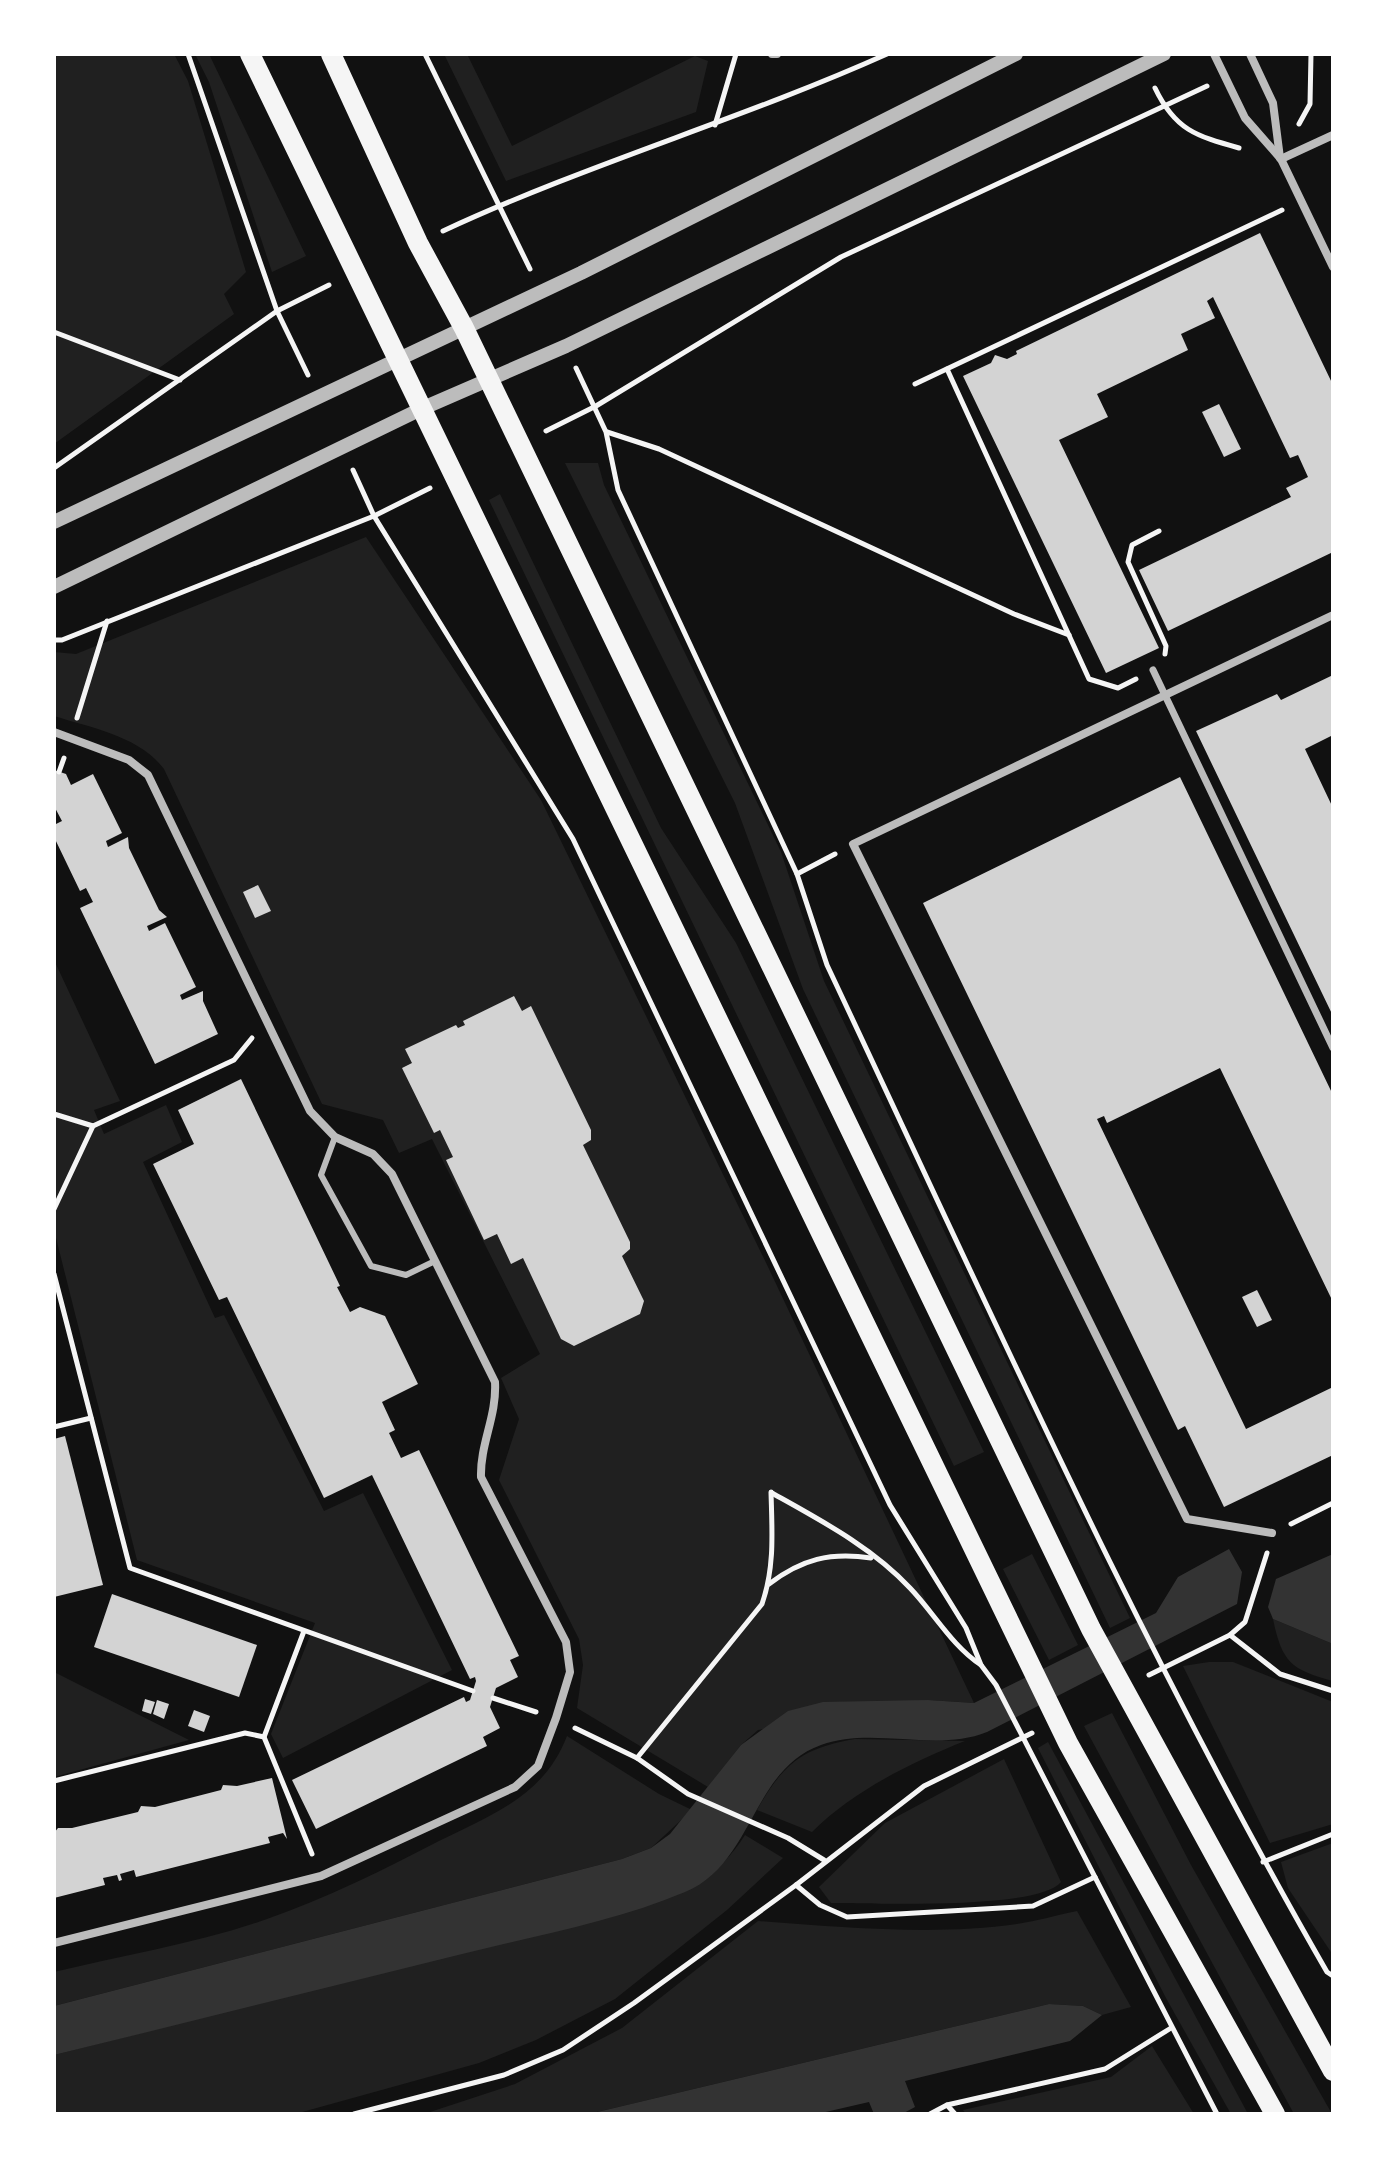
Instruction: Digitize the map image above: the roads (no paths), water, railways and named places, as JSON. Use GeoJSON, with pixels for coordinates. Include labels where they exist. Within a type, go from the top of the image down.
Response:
{"type":"FeatureCollection","features":[{"type":"Feature","properties":{"kind":"main road"},"geometry":{"type":"LineString","coordinates":[[250,54],[1068,1743],[1275,2114]]}},
{"type":"Feature","properties":{"kind":"main road"},"geometry":{"type":"LineString","coordinates":[[331,54],[418,243],[464,328],[1091,1629],[1333,2071]]}},
{"type":"Feature","properties":{"kind":"street"},"geometry":{"type":"LineString","coordinates":[[54,522],[464,328],[1016,54]]}},
{"type":"Feature","properties":{"kind":"street"},"geometry":{"type":"LineString","coordinates":[[54,587],[421,409],[488,382],[1164,54]]}},
{"type":"Feature","properties":{"kind":"street"},"geometry":{"type":"LineString","coordinates":[[1214,54],[1245,118],[1281,159],[1333,267]]}},
{"type":"Feature","properties":{"kind":"street"},"geometry":{"type":"LineString","coordinates":[[1250,54],[1273,103],[1281,159]]}},
{"type":"Feature","properties":{"kind":"street"},"geometry":{"type":"LineString","coordinates":[[1281,159],[1333,135]]}},
{"type":"Feature","properties":{"kind":"street"},"geometry":{"type":"LineString","coordinates":[[1272,1533],[1187,1519],[853,844],[1333,615]]}},
{"type":"Feature","properties":{"kind":"street"},"geometry":{"type":"LineString","coordinates":[[1153,670],[1333,1048]]}},
{"type":"Feature","properties":{"kind":"street"},"geometry":{"type":"LineString","coordinates":[[54,732],[129,760],[148,775],[310,1111],[335,1137],[373,1154],[392,1174],[495,1382],[496,1407],[480,1456],[481,1477],[566,1642],[570,1672],[538,1766],[515,1787],[321,1876],[54,1943]]}},
{"type":"Feature","properties":{"kind":"lane"},"geometry":{"type":"LineString","coordinates":[[335,1137],[321,1175],[371,1266],[406,1275],[435,1261]]}},
{"type":"Feature","properties":{"kind":"lane"},"geometry":{"type":"LineString","coordinates":[[1317,2042],[1333,2055]]}}]}
